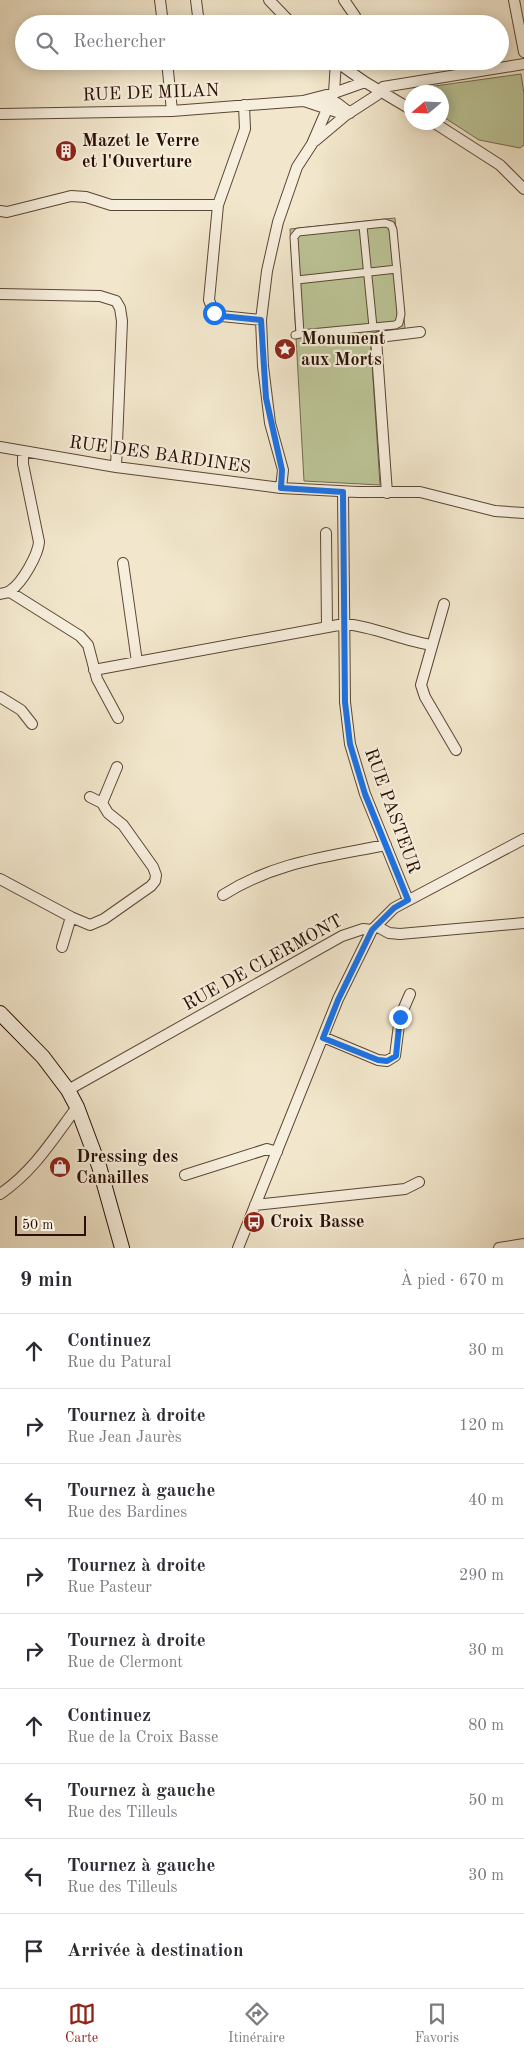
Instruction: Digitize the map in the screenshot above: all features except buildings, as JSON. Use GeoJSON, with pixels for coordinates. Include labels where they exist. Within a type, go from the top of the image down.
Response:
{"type":"FeatureCollection","features":[{"type":"Feature","properties":{"kind":"main road"},"geometry":{"type":"LineString","coordinates":[[0,1013],[43,1057],[68,1090],[77,1107],[99,1166],[122,1248]]}},
{"type":"Feature","properties":{"kind":"main road"},"geometry":{"type":"LineString","coordinates":[[99,1166],[113,1248]]}},
{"type":"Feature","properties":{"kind":"street"},"geometry":{"type":"LineString","coordinates":[[160,0],[162,15]]}},
{"type":"Feature","properties":{"kind":"street"},"geometry":{"type":"LineString","coordinates":[[196,0],[198,15]]}},
{"type":"Feature","properties":{"kind":"street"},"geometry":{"type":"LineString","coordinates":[[269,0],[283,15]]}},
{"type":"Feature","properties":{"kind":"street"},"geometry":{"type":"LineString","coordinates":[[344,0],[354,15]]}},
{"type":"Feature","properties":{"kind":"street"},"geometry":{"type":"LineString","coordinates":[[514,0],[524,52]]}},
{"type":"Feature","properties":{"kind":"street"},"geometry":{"type":"LineString","coordinates":[[509,66],[524,64]]}},
{"type":"Feature","properties":{"kind":"street"},"geometry":{"type":"LineString","coordinates":[[168,70],[172,110]]}},
{"type":"Feature","properties":{"kind":"street"},"geometry":{"type":"LineString","coordinates":[[281,488],[282,470],[266,398],[261,320],[267,271],[278,222],[297,167],[312,144],[337,76],[337,70]]}},
{"type":"Feature","properties":{"kind":"street"},"geometry":{"type":"LineString","coordinates":[[348,70],[404,105]]}},
{"type":"Feature","properties":{"kind":"street"},"geometry":{"type":"LineString","coordinates":[[312,144],[383,87],[485,70]]}},
{"type":"Feature","properties":{"kind":"street","name":"RUE DE MILAN"},"geometry":{"type":"LineString","coordinates":[[0,114],[172,110],[329,100],[365,82]]}},
{"type":"Feature","properties":{"kind":"street"},"geometry":{"type":"LineString","coordinates":[[329,100],[348,114]]}},
{"type":"Feature","properties":{"kind":"street"},"geometry":{"type":"LineString","coordinates":[[244,106],[245,129],[218,205],[209,300],[214,313],[221,316],[261,320]]}},
{"type":"Feature","properties":{"kind":"street"},"geometry":{"type":"LineString","coordinates":[[445,130],[500,166],[524,189]]}},
{"type":"Feature","properties":{"kind":"street"},"geometry":{"type":"LineString","coordinates":[[0,211],[7,212],[71,196],[86,197],[111,204],[218,205]]}},
{"type":"Feature","properties":{"kind":"street"},"geometry":{"type":"LineString","coordinates":[[385,223],[391,225],[397,269],[401,317],[399,324],[297,334],[297,280],[294,237],[298,232],[385,223]]}},
{"type":"Feature","properties":{"kind":"street"},"geometry":{"type":"LineString","coordinates":[[363,226],[373,327]]}},
{"type":"Feature","properties":{"kind":"street"},"geometry":{"type":"LineString","coordinates":[[297,280],[397,269]]}},
{"type":"Feature","properties":{"kind":"street"},"geometry":{"type":"LineString","coordinates":[[0,294],[100,296],[116,301],[120,308],[122,321],[116,467]]}},
{"type":"Feature","properties":{"kind":"street"},"geometry":{"type":"LineString","coordinates":[[387,493],[376,339],[379,337],[420,332]]}},
{"type":"Feature","properties":{"kind":"street","name":"RUE DES BARDINES"},"geometry":{"type":"LineString","coordinates":[[0,447],[116,467],[281,488],[343,492],[420,492],[494,510],[524,513]]}},
{"type":"Feature","properties":{"kind":"street"},"geometry":{"type":"LineString","coordinates":[[23,452],[39,542],[35,557],[5,593],[80,636],[88,645],[94,670],[118,718]]}},
{"type":"Feature","properties":{"kind":"street","name":"RUE PASTEUR"},"geometry":{"type":"LineString","coordinates":[[343,492],[345,702],[350,744],[365,794],[408,900]]}},
{"type":"Feature","properties":{"kind":"street"},"geometry":{"type":"LineString","coordinates":[[326,533],[327,627]]}},
{"type":"Feature","properties":{"kind":"street"},"geometry":{"type":"LineString","coordinates":[[123,563],[137,662]]}},
{"type":"Feature","properties":{"kind":"street"},"geometry":{"type":"LineString","coordinates":[[444,604],[421,684],[425,697],[456,750]]}},
{"type":"Feature","properties":{"kind":"street"},"geometry":{"type":"LineString","coordinates":[[94,670],[344,624],[360,625],[416,643],[432,645]]}},
{"type":"Feature","properties":{"kind":"street"},"geometry":{"type":"LineString","coordinates":[[0,697],[21,710],[32,724]]}},
{"type":"Feature","properties":{"kind":"street"},"geometry":{"type":"LineString","coordinates":[[102,803],[117,767]]}},
{"type":"Feature","properties":{"kind":"street"},"geometry":{"type":"LineString","coordinates":[[0,880],[90,925],[97,923],[155,881],[156,875],[153,867],[123,825],[108,813],[102,803],[90,797]]}},
{"type":"Feature","properties":{"kind":"street"},"geometry":{"type":"LineString","coordinates":[[238,1248],[338,1000],[374,928],[394,908],[524,839]]}},
{"type":"Feature","properties":{"kind":"street"},"geometry":{"type":"LineString","coordinates":[[223,895],[243,882],[266,872],[303,861],[386,845]]}},
{"type":"Feature","properties":{"kind":"street"},"geometry":{"type":"LineString","coordinates":[[62,947],[71,917]]}},
{"type":"Feature","properties":{"kind":"street"},"geometry":{"type":"LineString","coordinates":[[374,928],[400,934],[524,924]]}},
{"type":"Feature","properties":{"kind":"street","name":"RUE DE CLERMONT"},"geometry":{"type":"LineString","coordinates":[[68,1090],[342,936],[374,928]]}},
{"type":"Feature","properties":{"kind":"street"},"geometry":{"type":"LineString","coordinates":[[323,1038],[378,1060],[387,1061],[396,1056],[400,1017],[410,994]]}},
{"type":"Feature","properties":{"kind":"street"},"geometry":{"type":"LineString","coordinates":[[0,1194],[26,1174],[77,1107]]}},
{"type":"Feature","properties":{"kind":"street"},"geometry":{"type":"LineString","coordinates":[[185,1175],[267,1149],[277,1152]]}},
{"type":"Feature","properties":{"kind":"street"},"geometry":{"type":"LineString","coordinates":[[255,1205],[405,1189],[418,1182]]}},
{"type":"Feature","properties":{"kind":"street"},"geometry":{"type":"LineString","coordinates":[[500,1248],[524,1244]]}},
{"type":"Feature","properties":{"kind":"green space"},"geometry":{"type":"Polygon","coordinates":[[[521,74],[524,94],[524,145],[520,148],[479,140],[449,121],[449,85],[442,85],[521,74]]]}},
{"type":"Feature","properties":{"kind":"green space"},"geometry":{"type":"Polygon","coordinates":[[[395,218],[405,329],[370,333],[380,485],[304,481],[290,229],[395,218]]]}},
{"type":"Feature","properties":{"kind":"place","name":"Mazet le Verre et l'Ouverture"},"geometry":{"type":"Point","coordinates":[66,151]}},
{"type":"Feature","properties":{"kind":"place","name":"Monument aux Morts"},"geometry":{"type":"Point","coordinates":[285,349]}},
{"type":"Feature","properties":{"kind":"place","name":"Dressing des Canailles"},"geometry":{"type":"Point","coordinates":[60,1167]}},
{"type":"Feature","properties":{"kind":"place","name":"Croix Basse"},"geometry":{"type":"Point","coordinates":[254,1222]}},
{"type":"Feature","properties":{"kind":"route"},"geometry":{"type":"LineString","coordinates":[[214,313],[221,316],[261,320],[266,398],[270,423],[282,470],[281,488],[343,492],[345,702],[348,733],[365,794],[408,900],[394,908],[372,930],[360,960],[338,1000],[323,1038],[378,1060],[387,1061],[396,1056],[400,1017]]}}]}
